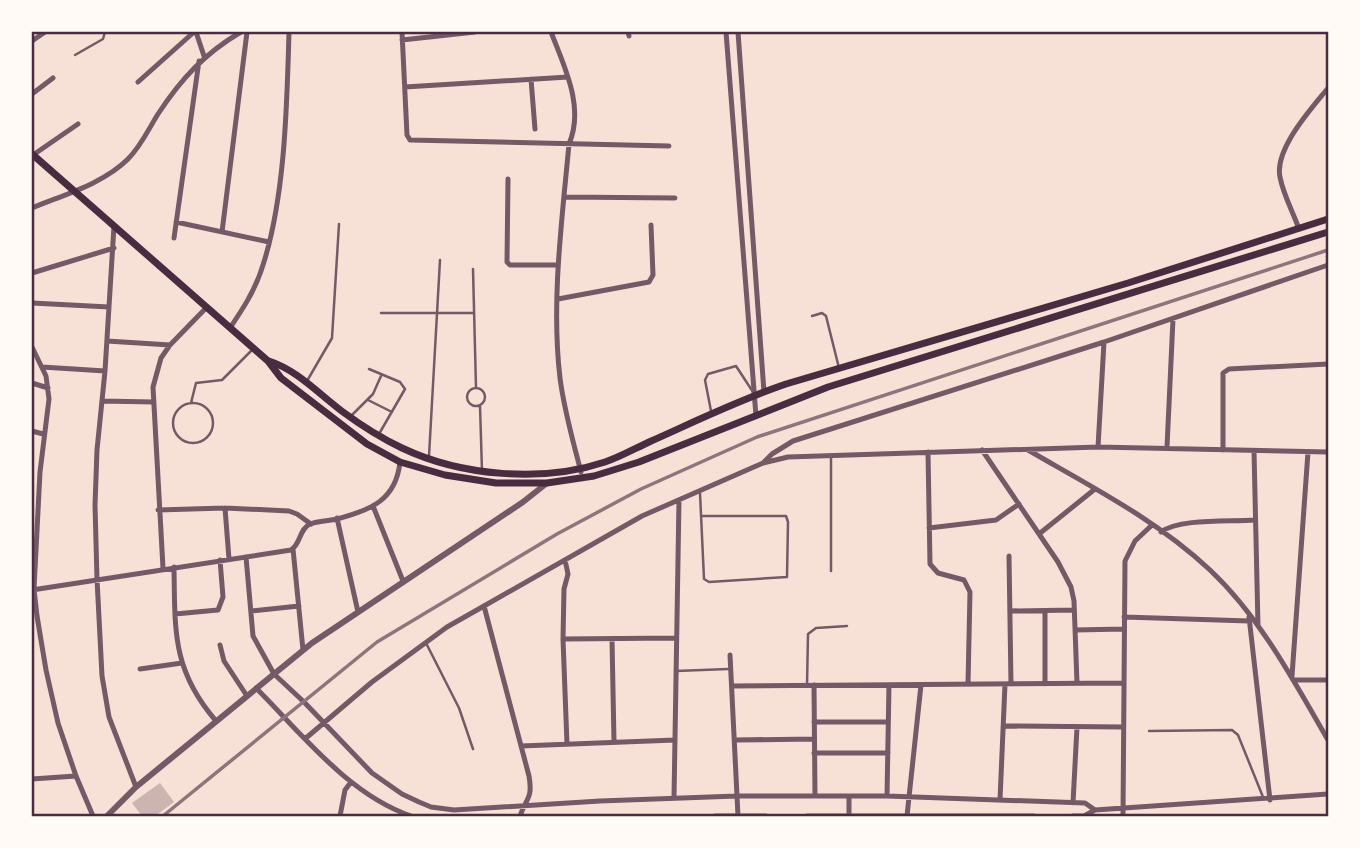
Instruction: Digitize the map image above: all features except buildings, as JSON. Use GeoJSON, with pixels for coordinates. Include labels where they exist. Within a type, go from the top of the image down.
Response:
{"type":"FeatureCollection","features":[{"type":"Feature","properties":{"kind":"main road"},"geometry":{"type":"LineString","coordinates":[[32,154],[254,348],[281,378],[367,444],[400,462],[445,475],[496,483],[547,483],[582,478],[639,462],[828,387],[1328,232]]}},
{"type":"Feature","properties":{"kind":"main road"},"geometry":{"type":"LineString","coordinates":[[268,361],[288,369],[377,436],[429,459],[482,471],[534,473],[580,468],[605,462],[754,395],[1128,283],[1328,219]]}},
{"type":"Feature","properties":{"kind":"street"},"geometry":{"type":"LineString","coordinates":[[32,41],[45,32]]}},
{"type":"Feature","properties":{"kind":"street"},"geometry":{"type":"LineString","coordinates":[[138,82],[195,32],[202,59],[174,238]]}},
{"type":"Feature","properties":{"kind":"street"},"geometry":{"type":"LineString","coordinates":[[32,208],[110,173],[127,160],[186,76],[202,59],[238,32]]}},
{"type":"Feature","properties":{"kind":"street"},"geometry":{"type":"LineString","coordinates":[[222,232],[247,32]]}},
{"type":"Feature","properties":{"kind":"street"},"geometry":{"type":"LineString","coordinates":[[230,328],[248,302],[269,242],[284,136],[289,32]]}},
{"type":"Feature","properties":{"kind":"street"},"geometry":{"type":"LineString","coordinates":[[402,32],[407,135],[412,141],[669,146]]}},
{"type":"Feature","properties":{"kind":"street"},"geometry":{"type":"LineString","coordinates":[[402,40],[475,32]]}},
{"type":"Feature","properties":{"kind":"street"},"geometry":{"type":"LineString","coordinates":[[551,32],[568,77],[575,116],[574,132],[569,144],[564,197],[558,299],[560,376],[567,422],[582,478]]}},
{"type":"Feature","properties":{"kind":"street"},"geometry":{"type":"LineString","coordinates":[[726,32],[756,416]]}},
{"type":"Feature","properties":{"kind":"street"},"geometry":{"type":"LineString","coordinates":[[738,32],[764,392]]}},
{"type":"Feature","properties":{"kind":"street"},"geometry":{"type":"LineString","coordinates":[[405,87],[568,77]]}},
{"type":"Feature","properties":{"kind":"street"},"geometry":{"type":"LineString","coordinates":[[32,94],[53,78]]}},
{"type":"Feature","properties":{"kind":"street"},"geometry":{"type":"LineString","coordinates":[[531,79],[535,129]]}},
{"type":"Feature","properties":{"kind":"street"},"geometry":{"type":"LineString","coordinates":[[1299,229],[1280,178],[1279,167],[1293,132],[1328,88]]}},
{"type":"Feature","properties":{"kind":"street"},"geometry":{"type":"LineString","coordinates":[[32,154],[78,124]]}},
{"type":"Feature","properties":{"kind":"street"},"geometry":{"type":"LineString","coordinates":[[508,178],[507,262],[510,265],[558,265]]}},
{"type":"Feature","properties":{"kind":"street"},"geometry":{"type":"LineString","coordinates":[[564,197],[675,198]]}},
{"type":"Feature","properties":{"kind":"street"},"geometry":{"type":"LineString","coordinates":[[176,222],[269,242]]}},
{"type":"Feature","properties":{"kind":"street"},"geometry":{"type":"LineString","coordinates":[[558,299],[649,282],[653,275],[651,225]]}},
{"type":"Feature","properties":{"kind":"street"},"geometry":{"type":"LineString","coordinates":[[114,226],[94,505],[102,676],[109,717],[136,786]]}},
{"type":"Feature","properties":{"kind":"street"},"geometry":{"type":"LineString","coordinates":[[32,273],[114,248]]}},
{"type":"Feature","properties":{"kind":"street"},"geometry":{"type":"LineString","coordinates":[[763,463],[793,441],[1104,342],[1328,265]]}},
{"type":"Feature","properties":{"kind":"street"},"geometry":{"type":"LineString","coordinates":[[32,303],[108,307]]}},
{"type":"Feature","properties":{"kind":"street"},"geometry":{"type":"LineString","coordinates":[[163,568],[153,402],[156,372],[170,345],[207,307]]}},
{"type":"Feature","properties":{"kind":"street"},"geometry":{"type":"LineString","coordinates":[[1167,447],[1172,319]]}},
{"type":"Feature","properties":{"kind":"street"},"geometry":{"type":"LineString","coordinates":[[107,341],[170,345]]}},
{"type":"Feature","properties":{"kind":"street"},"geometry":{"type":"LineString","coordinates":[[1098,447],[1104,342]]}},
{"type":"Feature","properties":{"kind":"street"},"geometry":{"type":"LineString","coordinates":[[32,346],[42,367],[49,398],[43,434],[33,589],[51,697],[76,776],[93,817]]}},
{"type":"Feature","properties":{"kind":"street"},"geometry":{"type":"LineString","coordinates":[[1223,450],[1223,373],[1229,369],[1328,364]]}},
{"type":"Feature","properties":{"kind":"street"},"geometry":{"type":"LineString","coordinates":[[42,367],[105,371]]}},
{"type":"Feature","properties":{"kind":"street"},"geometry":{"type":"LineString","coordinates":[[32,383],[48,387]]}},
{"type":"Feature","properties":{"kind":"street"},"geometry":{"type":"LineString","coordinates":[[102,401],[153,402]]}},
{"type":"Feature","properties":{"kind":"street"},"geometry":{"type":"LineString","coordinates":[[32,431],[43,434]]}},
{"type":"Feature","properties":{"kind":"street"},"geometry":{"type":"LineString","coordinates":[[306,738],[372,682],[484,606],[642,516],[763,463],[788,457],[1098,447],[1328,452]]}},
{"type":"Feature","properties":{"kind":"street"},"geometry":{"type":"LineString","coordinates":[[1025,449],[1152,525],[1210,570],[1248,614],[1293,678],[1328,740]]}},
{"type":"Feature","properties":{"kind":"street"},"geometry":{"type":"LineString","coordinates":[[982,450],[1071,587],[1077,683]]}},
{"type":"Feature","properties":{"kind":"street"},"geometry":{"type":"LineString","coordinates":[[1254,451],[1258,629]]}},
{"type":"Feature","properties":{"kind":"street"},"geometry":{"type":"LineString","coordinates":[[928,452],[932,568],[938,573],[964,580],[969,587],[968,684]]}},
{"type":"Feature","properties":{"kind":"street"},"geometry":{"type":"LineString","coordinates":[[1293,678],[1308,452]]}},
{"type":"Feature","properties":{"kind":"street"},"geometry":{"type":"LineString","coordinates":[[303,650],[293,550],[303,530],[311,524],[337,519],[373,506],[395,486],[400,462]]}},
{"type":"Feature","properties":{"kind":"street"},"geometry":{"type":"LineString","coordinates":[[32,471],[40,472]]}},
{"type":"Feature","properties":{"kind":"street"},"geometry":{"type":"LineString","coordinates":[[107,817],[136,786],[303,650],[523,502],[547,483]]}},
{"type":"Feature","properties":{"kind":"street"},"geometry":{"type":"LineString","coordinates":[[1039,534],[1095,489]]}},
{"type":"Feature","properties":{"kind":"street"},"geometry":{"type":"LineString","coordinates":[[674,798],[679,500]]}},
{"type":"Feature","properties":{"kind":"street"},"geometry":{"type":"LineString","coordinates":[[929,528],[996,520],[1019,504]]}},
{"type":"Feature","properties":{"kind":"street"},"geometry":{"type":"LineString","coordinates":[[373,506],[403,581]]}},
{"type":"Feature","properties":{"kind":"street"},"geometry":{"type":"LineString","coordinates":[[158,510],[225,508],[289,511],[311,524]]}},
{"type":"Feature","properties":{"kind":"street"},"geometry":{"type":"LineString","coordinates":[[225,508],[229,559]]}},
{"type":"Feature","properties":{"kind":"street"},"geometry":{"type":"LineString","coordinates":[[337,519],[358,612]]}},
{"type":"Feature","properties":{"kind":"street"},"geometry":{"type":"LineString","coordinates":[[1161,531],[1181,524],[1254,520]]}},
{"type":"Feature","properties":{"kind":"street"},"geometry":{"type":"LineString","coordinates":[[1123,817],[1125,561],[1135,541],[1152,525]]}},
{"type":"Feature","properties":{"kind":"street"},"geometry":{"type":"LineString","coordinates":[[33,589],[293,550]]}},
{"type":"Feature","properties":{"kind":"street"},"geometry":{"type":"LineString","coordinates":[[1000,800],[1008,684],[1009,556]]}},
{"type":"Feature","properties":{"kind":"street"},"geometry":{"type":"LineString","coordinates":[[246,557],[253,636],[274,674],[372,773],[402,794],[431,807],[454,810],[737,796],[887,796],[1085,803],[1095,813]]}},
{"type":"Feature","properties":{"kind":"street"},"geometry":{"type":"LineString","coordinates":[[175,614],[218,610],[223,597],[220,560]]}},
{"type":"Feature","properties":{"kind":"street"},"geometry":{"type":"LineString","coordinates":[[565,560],[568,574],[564,589],[563,639],[567,744]]}},
{"type":"Feature","properties":{"kind":"street"},"geometry":{"type":"LineString","coordinates":[[174,567],[175,614],[182,663],[191,688],[216,721]]}},
{"type":"Feature","properties":{"kind":"street"},"geometry":{"type":"LineString","coordinates":[[251,611],[299,606]]}},
{"type":"Feature","properties":{"kind":"street"},"geometry":{"type":"LineString","coordinates":[[484,606],[531,788],[529,800],[520,817]]}},
{"type":"Feature","properties":{"kind":"street"},"geometry":{"type":"LineString","coordinates":[[1010,611],[1074,610]]}},
{"type":"Feature","properties":{"kind":"street"},"geometry":{"type":"LineString","coordinates":[[1045,611],[1045,684]]}},
{"type":"Feature","properties":{"kind":"street"},"geometry":{"type":"LineString","coordinates":[[1248,614],[1267,800]]}},
{"type":"Feature","properties":{"kind":"street"},"geometry":{"type":"LineString","coordinates":[[1124,617],[1249,621]]}},
{"type":"Feature","properties":{"kind":"street"},"geometry":{"type":"LineString","coordinates":[[1075,630],[1124,629]]}},
{"type":"Feature","properties":{"kind":"street"},"geometry":{"type":"LineString","coordinates":[[563,639],[676,638]]}},
{"type":"Feature","properties":{"kind":"street"},"geometry":{"type":"LineString","coordinates":[[612,639],[614,742]]}},
{"type":"Feature","properties":{"kind":"street"},"geometry":{"type":"LineString","coordinates":[[220,645],[224,661],[247,696]]}},
{"type":"Feature","properties":{"kind":"street"},"geometry":{"type":"LineString","coordinates":[[730,655],[738,816]]}},
{"type":"Feature","properties":{"kind":"street"},"geometry":{"type":"LineString","coordinates":[[140,669],[182,663]]}},
{"type":"Feature","properties":{"kind":"street"},"geometry":{"type":"LineString","coordinates":[[1293,678],[1328,680]]}},
{"type":"Feature","properties":{"kind":"street"},"geometry":{"type":"LineString","coordinates":[[732,686],[1123,683]]}},
{"type":"Feature","properties":{"kind":"street"},"geometry":{"type":"LineString","coordinates":[[887,796],[889,685]]}},
{"type":"Feature","properties":{"kind":"street"},"geometry":{"type":"LineString","coordinates":[[907,816],[921,685]]}},
{"type":"Feature","properties":{"kind":"street"},"geometry":{"type":"LineString","coordinates":[[811,686],[815,796]]}},
{"type":"Feature","properties":{"kind":"street"},"geometry":{"type":"LineString","coordinates":[[256,688],[351,782],[382,803],[411,817]]}},
{"type":"Feature","properties":{"kind":"street"},"geometry":{"type":"LineString","coordinates":[[814,722],[888,722]]}},
{"type":"Feature","properties":{"kind":"street"},"geometry":{"type":"LineString","coordinates":[[1003,726],[1123,727]]}},
{"type":"Feature","properties":{"kind":"street"},"geometry":{"type":"LineString","coordinates":[[1073,803],[1077,727]]}},
{"type":"Feature","properties":{"kind":"street"},"geometry":{"type":"LineString","coordinates":[[734,740],[814,739]]}},
{"type":"Feature","properties":{"kind":"street"},"geometry":{"type":"LineString","coordinates":[[521,746],[675,740]]}},
{"type":"Feature","properties":{"kind":"street"},"geometry":{"type":"LineString","coordinates":[[814,753],[888,753]]}},
{"type":"Feature","properties":{"kind":"street"},"geometry":{"type":"LineString","coordinates":[[32,779],[76,776]]}},
{"type":"Feature","properties":{"kind":"street"},"geometry":{"type":"LineString","coordinates":[[340,817],[345,790],[351,782]]}},
{"type":"Feature","properties":{"kind":"street"},"geometry":{"type":"LineString","coordinates":[[1073,817],[1123,809],[1328,794]]}},
{"type":"Feature","properties":{"kind":"street"},"geometry":{"type":"LineString","coordinates":[[849,796],[849,816]]}},
{"type":"Feature","properties":{"kind":"street"},"geometry":{"type":"LineString","coordinates":[[431,807],[432,817]]}},
{"type":"Feature","properties":{"kind":"street"},"geometry":{"type":"LineString","coordinates":[[716,817],[766,817]]}},
{"type":"Feature","properties":{"kind":"street"},"geometry":{"type":"LineString","coordinates":[[807,817],[1034,817]]}},
{"type":"Feature","properties":{"kind":"lane"},"geometry":{"type":"LineString","coordinates":[[75,55],[103,39],[105,32]]}},
{"type":"Feature","properties":{"kind":"lane"},"geometry":{"type":"LineString","coordinates":[[306,383],[332,338],[339,224]]}},
{"type":"Feature","properties":{"kind":"lane"},"geometry":{"type":"LineString","coordinates":[[429,459],[440,260]]}},
{"type":"Feature","properties":{"kind":"lane"},"geometry":{"type":"LineString","coordinates":[[473,269],[476,388]]}},
{"type":"Feature","properties":{"kind":"lane"},"geometry":{"type":"LineString","coordinates":[[381,313],[474,313]]}},
{"type":"Feature","properties":{"kind":"lane"},"geometry":{"type":"LineString","coordinates":[[812,316],[822,313],[826,316],[839,368]]}},
{"type":"Feature","properties":{"kind":"lane"},"geometry":{"type":"LineString","coordinates":[[191,403],[206,408],[212,423],[206,438],[191,443],[177,436],[173,426],[177,411],[191,403],[196,383],[222,380],[254,348]]}},
{"type":"Feature","properties":{"kind":"lane"},"geometry":{"type":"LineString","coordinates":[[712,414],[705,380],[708,374],[736,366],[754,395]]}},
{"type":"Feature","properties":{"kind":"lane"},"geometry":{"type":"LineString","coordinates":[[369,369],[404,386],[404,392],[377,436]]}},
{"type":"Feature","properties":{"kind":"lane"},"geometry":{"type":"LineString","coordinates":[[350,417],[377,388],[382,374]]}},
{"type":"Feature","properties":{"kind":"lane"},"geometry":{"type":"LineString","coordinates":[[476,388],[485,394],[485,401],[480,406],[472,406],[467,401],[469,391],[476,388]]}},
{"type":"Feature","properties":{"kind":"lane"},"geometry":{"type":"LineString","coordinates":[[368,400],[392,412]]}},
{"type":"Feature","properties":{"kind":"lane"},"geometry":{"type":"LineString","coordinates":[[480,406],[482,471]]}},
{"type":"Feature","properties":{"kind":"lane"},"geometry":{"type":"LineString","coordinates":[[831,456],[831,571]]}},
{"type":"Feature","properties":{"kind":"lane"},"geometry":{"type":"LineString","coordinates":[[700,490],[701,516],[704,577],[706,581],[787,577],[786,516],[701,516]]}},
{"type":"Feature","properties":{"kind":"lane"},"geometry":{"type":"LineString","coordinates":[[811,686],[808,634],[816,628],[847,626]]}},
{"type":"Feature","properties":{"kind":"lane"},"geometry":{"type":"LineString","coordinates":[[426,643],[459,708],[473,748]]}},
{"type":"Feature","properties":{"kind":"lane"},"geometry":{"type":"LineString","coordinates":[[676,671],[730,668]]}},
{"type":"Feature","properties":{"kind":"lane"},"geometry":{"type":"LineString","coordinates":[[1149,731],[1233,730],[1238,735],[1267,800]]}},
{"type":"Feature","properties":{"kind":"railway"},"geometry":{"type":"LineString","coordinates":[[163,816],[377,642],[557,534],[641,489],[757,437],[1328,250]]}}]}
